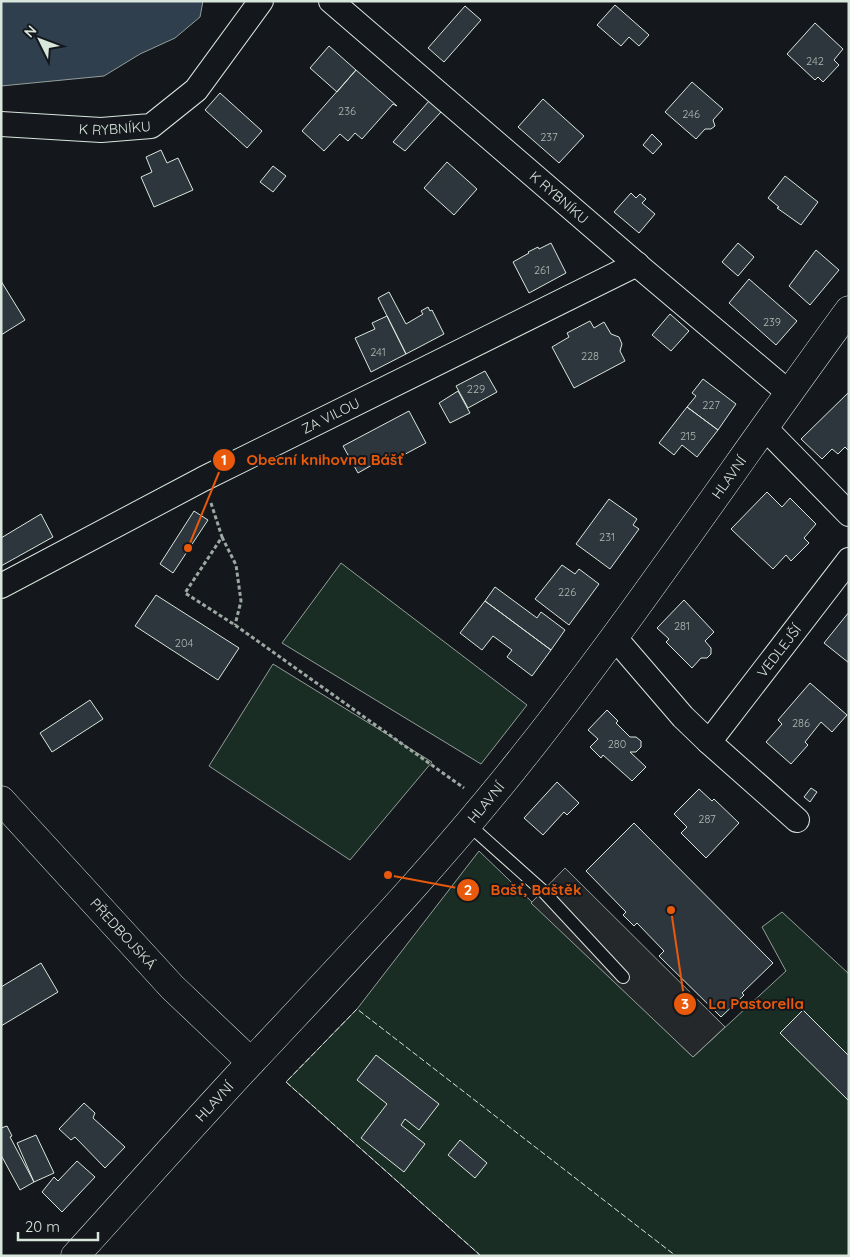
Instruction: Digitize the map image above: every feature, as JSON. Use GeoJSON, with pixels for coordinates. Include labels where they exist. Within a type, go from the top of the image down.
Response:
{"type":"FeatureCollection","features":[{"type":"Feature","properties":{"kind":"street","name":"K RYBNÍKU"},"geometry":{"type":"LineString","coordinates":[[1,124],[100,130],[151,126],[196,90],[261,1]]}},
{"type":"Feature","properties":{"kind":"street","name":"K RYBNÍKU"},"geometry":{"type":"LineString","coordinates":[[331,1],[788,392]]}},
{"type":"Feature","properties":{"kind":"street","name":"ZA VILOU"},"geometry":{"type":"LineString","coordinates":[[1,586],[203,479],[637,264]]}},
{"type":"Feature","properties":{"kind":"street","name":"HLAVNÍ"},"geometry":{"type":"LineString","coordinates":[[76,1256],[251,1062],[335,974],[468,824],[526,754],[615,638],[788,392],[849,310]]}},
{"type":"Feature","properties":{"kind":"street"},"geometry":{"type":"LineString","coordinates":[[764,427],[849,514]]}},
{"type":"Feature","properties":{"kind":"street","name":"VEDLEJŠÍ"},"geometry":{"type":"LineString","coordinates":[[709,742],[849,560]]}},
{"type":"Feature","properties":{"kind":"street"},"geometry":{"type":"LineString","coordinates":[[615,638],[683,717],[797,820]]}},
{"type":"Feature","properties":{"kind":"street","name":"PŘEDBOJSKÁ"},"geometry":{"type":"LineString","coordinates":[[1,800],[172,987],[251,1062]]}},
{"type":"Feature","properties":{"kind":"lane"},"geometry":{"type":"LineString","coordinates":[[468,824],[543,891],[623,977]]}},
{"type":"Feature","properties":{"kind":"path"},"geometry":{"type":"LineString","coordinates":[[203,479],[222,537],[236,564],[242,601],[235,624]]}},
{"type":"Feature","properties":{"kind":"path"},"geometry":{"type":"LineString","coordinates":[[222,537],[185,593],[235,624],[485,803]]}},
{"type":"Feature","properties":{"kind":"green space"},"geometry":{"type":"Polygon","coordinates":[[[341,563],[527,705],[481,764],[282,643],[341,563]]]}},
{"type":"Feature","properties":{"kind":"green space"},"geometry":{"type":"Polygon","coordinates":[[[273,664],[432,762],[350,860],[209,766],[273,664]]]}},
{"type":"Feature","properties":{"kind":"green space"},"geometry":{"type":"Polygon","coordinates":[[[479,851],[693,1057],[786,971],[762,927],[782,912],[849,974],[849,1256],[481,1256],[286,1082],[357,1009],[479,851]]]}},
{"type":"Feature","properties":{"kind":"shaded area"},"geometry":{"type":"Polygon","coordinates":[[[565,868],[725,1027],[693,1057],[531,903],[565,868]]]}},
{"type":"Feature","properties":{"kind":"water"},"geometry":{"type":"Polygon","coordinates":[[[1,1],[203,1],[200,17],[175,38],[140,54],[104,76],[1,86],[1,1]]]}},
{"type":"Feature","properties":{"kind":"building"},"geometry":{"type":"Polygon","coordinates":[[[615,5],[649,35],[639,46],[629,37],[621,46],[597,25],[615,5]]]}},
{"type":"Feature","properties":{"kind":"building"},"geometry":{"type":"Polygon","coordinates":[[[465,6],[481,20],[444,62],[428,48],[465,6]]]}},
{"type":"Feature","properties":{"kind":"building"},"geometry":{"type":"Polygon","coordinates":[[[815,23],[843,49],[834,60],[839,65],[823,82],[818,77],[815,80],[787,54],[815,23]]]}},
{"type":"Feature","properties":{"kind":"building"},"geometry":{"type":"Polygon","coordinates":[[[329,46],[356,70],[337,92],[310,68],[329,46]]]}},
{"type":"Feature","properties":{"kind":"building"},"geometry":{"type":"Polygon","coordinates":[[[356,70],[397,106],[393,104],[362,139],[355,133],[348,141],[340,134],[324,151],[302,131],[356,70]]]}},
{"type":"Feature","properties":{"kind":"building"},"geometry":{"type":"Polygon","coordinates":[[[692,82],[723,109],[713,120],[715,126],[711,129],[705,129],[696,139],[665,112],[692,82]]]}},
{"type":"Feature","properties":{"kind":"building"},"geometry":{"type":"Polygon","coordinates":[[[220,93],[262,131],[247,148],[205,110],[220,93]]]}},
{"type":"Feature","properties":{"kind":"building"},"geometry":{"type":"Polygon","coordinates":[[[543,99],[584,136],[559,163],[518,127],[543,99]]]}},
{"type":"Feature","properties":{"kind":"building"},"geometry":{"type":"Polygon","coordinates":[[[429,101],[441,112],[405,151],[393,142],[429,101]]]}},
{"type":"Feature","properties":{"kind":"building"},"geometry":{"type":"Polygon","coordinates":[[[652,134],[662,144],[653,154],[643,145],[652,134]]]}},
{"type":"Feature","properties":{"kind":"building"},"geometry":{"type":"Polygon","coordinates":[[[161,150],[167,163],[178,158],[193,190],[154,207],[141,177],[152,172],[146,157],[161,150]]]}},
{"type":"Feature","properties":{"kind":"building"},"geometry":{"type":"Polygon","coordinates":[[[447,162],[477,189],[454,215],[424,188],[447,162]]]}},
{"type":"Feature","properties":{"kind":"building"},"geometry":{"type":"Polygon","coordinates":[[[273,166],[286,176],[273,192],[260,182],[273,166]]]}},
{"type":"Feature","properties":{"kind":"building"},"geometry":{"type":"Polygon","coordinates":[[[785,176],[818,202],[801,225],[777,208],[779,207],[768,198],[785,176]]]}},
{"type":"Feature","properties":{"kind":"building"},"geometry":{"type":"Polygon","coordinates":[[[631,193],[636,198],[640,194],[646,199],[642,203],[655,214],[639,233],[614,212],[631,193]]]}},
{"type":"Feature","properties":{"kind":"building"},"geometry":{"type":"Polygon","coordinates":[[[551,243],[566,273],[529,293],[513,262],[538,247],[539,249],[551,243]]]}},
{"type":"Feature","properties":{"kind":"building"},"geometry":{"type":"Polygon","coordinates":[[[738,243],[754,257],[738,276],[722,262],[738,243]]]}},
{"type":"Feature","properties":{"kind":"building"},"geometry":{"type":"Polygon","coordinates":[[[816,250],[839,270],[810,305],[789,286],[816,250]]]}},
{"type":"Feature","properties":{"kind":"building"},"geometry":{"type":"Polygon","coordinates":[[[749,279],[797,321],[776,345],[729,303],[749,279]]]}},
{"type":"Feature","properties":{"kind":"building"},"geometry":{"type":"Polygon","coordinates":[[[1,281],[25,320],[1,335],[1,281]]]}},
{"type":"Feature","properties":{"kind":"building"},"geometry":{"type":"Polygon","coordinates":[[[389,292],[406,324],[423,314],[421,311],[428,307],[430,311],[432,310],[444,334],[406,354],[378,298],[389,292]]]}},
{"type":"Feature","properties":{"kind":"building"},"geometry":{"type":"Polygon","coordinates":[[[670,314],[689,331],[671,351],[652,335],[670,314]]]}},
{"type":"Feature","properties":{"kind":"building"},"geometry":{"type":"Polygon","coordinates":[[[387,316],[406,354],[371,372],[355,338],[375,329],[372,323],[387,316]]]}},
{"type":"Feature","properties":{"kind":"building"},"geometry":{"type":"Polygon","coordinates":[[[590,321],[594,328],[604,322],[611,334],[619,337],[622,344],[620,351],[625,361],[574,388],[552,347],[569,337],[567,333],[590,321]]]}},
{"type":"Feature","properties":{"kind":"building"},"geometry":{"type":"Polygon","coordinates":[[[485,371],[497,392],[468,408],[456,386],[485,371]]]}},
{"type":"Feature","properties":{"kind":"building"},"geometry":{"type":"Polygon","coordinates":[[[703,379],[736,404],[718,430],[687,407],[696,396],[692,393],[703,379]]]}},
{"type":"Feature","properties":{"kind":"building"},"geometry":{"type":"Polygon","coordinates":[[[458,391],[470,413],[450,423],[439,403],[458,391]]]}},
{"type":"Feature","properties":{"kind":"building"},"geometry":{"type":"Polygon","coordinates":[[[849,392],[849,451],[845,447],[838,454],[832,449],[822,459],[801,439],[849,392]]]}},
{"type":"Feature","properties":{"kind":"building"},"geometry":{"type":"Polygon","coordinates":[[[687,407],[718,430],[697,457],[682,445],[674,455],[659,443],[687,407]]]}},
{"type":"Feature","properties":{"kind":"building"},"geometry":{"type":"Polygon","coordinates":[[[409,411],[426,443],[396,459],[393,453],[358,473],[343,446],[409,411]]]}},
{"type":"Feature","properties":{"kind":"building"},"geometry":{"type":"Polygon","coordinates":[[[767,492],[782,507],[790,498],[816,524],[804,538],[809,543],[791,561],[786,555],[773,569],[731,529],[767,492]]]}},
{"type":"Feature","properties":{"kind":"building"},"geometry":{"type":"Polygon","coordinates":[[[609,499],[637,519],[633,525],[639,529],[610,569],[576,544],[609,499]]]}},
{"type":"Feature","properties":{"kind":"building"},"geometry":{"type":"Polygon","coordinates":[[[194,511],[208,520],[173,573],[160,564],[194,511]]]}},
{"type":"Feature","properties":{"kind":"building"},"geometry":{"type":"Polygon","coordinates":[[[41,514],[53,537],[1,566],[1,538],[41,514]]]}},
{"type":"Feature","properties":{"kind":"building"},"geometry":{"type":"Polygon","coordinates":[[[562,565],[575,574],[579,569],[599,584],[569,625],[535,599],[562,565]]]}},
{"type":"Feature","properties":{"kind":"building"},"geometry":{"type":"Polygon","coordinates":[[[495,587],[537,618],[541,612],[565,630],[551,650],[485,601],[495,587]]]}},
{"type":"Feature","properties":{"kind":"building"},"geometry":{"type":"Polygon","coordinates":[[[156,595],[239,648],[218,680],[135,626],[156,595]]]}},
{"type":"Feature","properties":{"kind":"building"},"geometry":{"type":"Polygon","coordinates":[[[684,600],[714,632],[705,641],[711,648],[711,654],[707,658],[701,658],[692,668],[666,642],[669,639],[657,628],[684,600]]]}},
{"type":"Feature","properties":{"kind":"building"},"geometry":{"type":"Polygon","coordinates":[[[485,601],[551,650],[532,676],[507,657],[512,650],[493,636],[482,650],[460,633],[485,601]]]}},
{"type":"Feature","properties":{"kind":"building"},"geometry":{"type":"Polygon","coordinates":[[[849,612],[849,663],[824,643],[849,612]]]}},
{"type":"Feature","properties":{"kind":"building"},"geometry":{"type":"Polygon","coordinates":[[[810,683],[847,715],[832,732],[821,722],[805,742],[808,745],[791,764],[766,742],[782,724],[778,720],[810,683]]]}},
{"type":"Feature","properties":{"kind":"building"},"geometry":{"type":"Polygon","coordinates":[[[90,700],[103,719],[52,752],[40,733],[90,700]]]}},
{"type":"Feature","properties":{"kind":"building"},"geometry":{"type":"Polygon","coordinates":[[[607,710],[618,721],[616,723],[630,737],[636,737],[641,741],[641,747],[636,752],[630,752],[646,767],[632,781],[603,755],[601,758],[590,747],[598,739],[588,730],[607,710]]]}},
{"type":"Feature","properties":{"kind":"building"},"geometry":{"type":"Polygon","coordinates":[[[557,782],[579,803],[567,815],[564,812],[543,835],[524,818],[557,782]]]}},
{"type":"Feature","properties":{"kind":"building"},"geometry":{"type":"Polygon","coordinates":[[[811,788],[817,792],[810,802],[804,797],[811,788]]]}},
{"type":"Feature","properties":{"kind":"building"},"geometry":{"type":"Polygon","coordinates":[[[699,789],[712,801],[714,799],[739,823],[706,858],[681,833],[687,827],[674,814],[699,789]]]}},
{"type":"Feature","properties":{"kind":"building"},"geometry":{"type":"Polygon","coordinates":[[[634,823],[773,963],[742,993],[744,995],[721,1017],[659,956],[664,951],[637,923],[634,926],[623,915],[626,912],[586,871],[634,823]]]}},
{"type":"Feature","properties":{"kind":"building"},"geometry":{"type":"Polygon","coordinates":[[[41,963],[58,992],[1,1026],[1,987],[41,963]]]}},
{"type":"Feature","properties":{"kind":"building"},"geometry":{"type":"Polygon","coordinates":[[[803,1010],[849,1056],[849,1101],[780,1033],[803,1010]]]}},
{"type":"Feature","properties":{"kind":"building"},"geometry":{"type":"Polygon","coordinates":[[[376,1055],[439,1104],[419,1130],[405,1119],[401,1125],[425,1144],[404,1172],[361,1138],[387,1104],[357,1080],[376,1055]]]}},
{"type":"Feature","properties":{"kind":"building"},"geometry":{"type":"Polygon","coordinates":[[[84,1103],[95,1113],[93,1118],[125,1147],[105,1168],[75,1137],[71,1140],[59,1129],[84,1103]]]}},
{"type":"Feature","properties":{"kind":"building"},"geometry":{"type":"Polygon","coordinates":[[[7,1126],[12,1136],[10,1137],[34,1182],[20,1190],[1,1155],[1,1128],[7,1126]]]}},
{"type":"Feature","properties":{"kind":"building"},"geometry":{"type":"Polygon","coordinates":[[[36,1135],[54,1173],[34,1182],[17,1143],[36,1135]]]}},
{"type":"Feature","properties":{"kind":"building"},"geometry":{"type":"Polygon","coordinates":[[[460,1140],[487,1163],[475,1178],[448,1155],[460,1140]]]}},
{"type":"Feature","properties":{"kind":"building"},"geometry":{"type":"Polygon","coordinates":[[[77,1161],[95,1177],[62,1212],[42,1192],[54,1177],[58,1181],[77,1161]]]}},
{"type":"Feature","properties":{"kind":"fence"},"geometry":{"type":"LineString","coordinates":[[481,1256],[286,1082],[357,1009],[676,1256]]}},
{"type":"Feature","properties":{"kind":"place","name":"Obecní knihovna Bášť"},"geometry":{"type":"Point","coordinates":[188,548]}},
{"type":"Feature","properties":{"kind":"place","name":"Bašť, Baštěk"},"geometry":{"type":"Point","coordinates":[388,875]}},
{"type":"Feature","properties":{"kind":"place","name":"La Pastorella"},"geometry":{"type":"Point","coordinates":[671,910]}}]}
